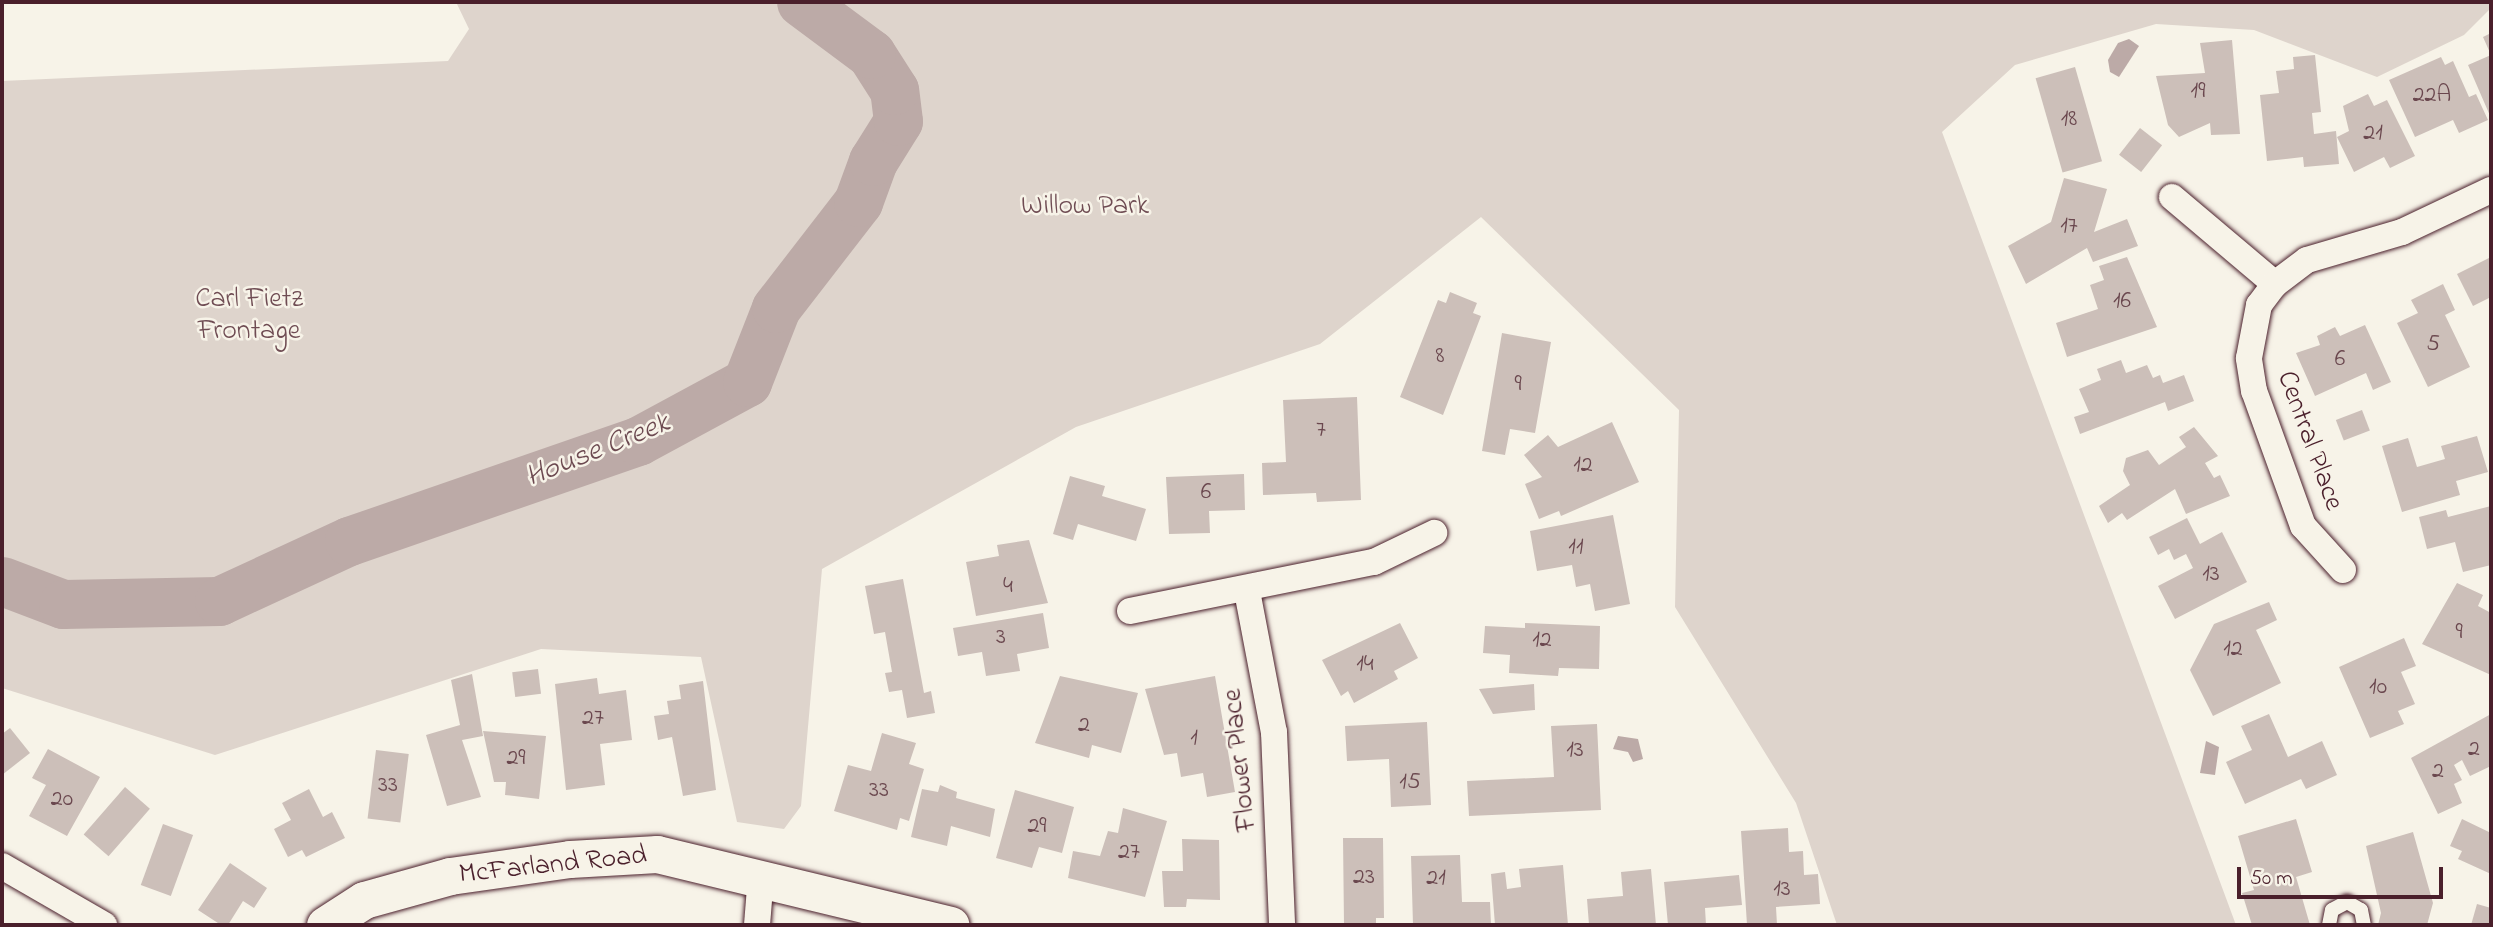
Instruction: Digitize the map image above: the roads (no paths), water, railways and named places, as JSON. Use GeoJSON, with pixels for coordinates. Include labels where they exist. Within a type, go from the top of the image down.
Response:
{"type":"FeatureCollection","features":[{"type":"Feature","properties":{"kind":"street","name":"Central Place"},"geometry":{"type":"LineString","coordinates":[[2343,570],[2303,526],[2254,391],[2249,358],[2252,328],[2259,305],[2275,284],[2307,260],[2402,232],[2491,190]]}},
{"type":"Feature","properties":{"kind":"street"},"geometry":{"type":"LineString","coordinates":[[2172,197],[2275,284]]}},
{"type":"Feature","properties":{"kind":"street"},"geometry":{"type":"LineString","coordinates":[[1130,611],[1176,599],[1247,591],[1374,562],[1434,533]]}},
{"type":"Feature","properties":{"kind":"street","name":"Flower Place"},"geometry":{"type":"LineString","coordinates":[[1247,591],[1274,732],[1282,925]]}},
{"type":"Feature","properties":{"kind":"street","name":"McFarland Road"},"geometry":{"type":"LineString","coordinates":[[325,925],[364,900],[405,886],[570,859],[657,854],[761,875],[951,925]]}},
{"type":"Feature","properties":{"kind":"street"},"geometry":{"type":"LineString","coordinates":[[2,866],[104,925]]}},
{"type":"Feature","properties":{"kind":"street"},"geometry":{"type":"LineString","coordinates":[[757,925],[761,875]]}},
{"type":"Feature","properties":{"kind":"lane"},"geometry":{"type":"LineString","coordinates":[[2329,925],[2332,910],[2347,902],[2361,910],[2364,925]]}},
{"type":"Feature","properties":{"kind":"waterway","name":"House Creek"},"geometry":{"type":"LineString","coordinates":[[2,581],[63,604],[219,601],[349,541],[638,441],[747,382],[776,308],[858,202],[873,161],[898,121],[894,90],[871,54],[801,2]]}},
{"type":"Feature","properties":{"kind":"park label","name":"Willow Park"},"geometry":{"type":"Point","coordinates":[1085,207]}},
{"type":"Feature","properties":{"kind":"park label","name":"Carl Fietz Frontage"},"geometry":{"type":"Point","coordinates":[249,316]}}]}
